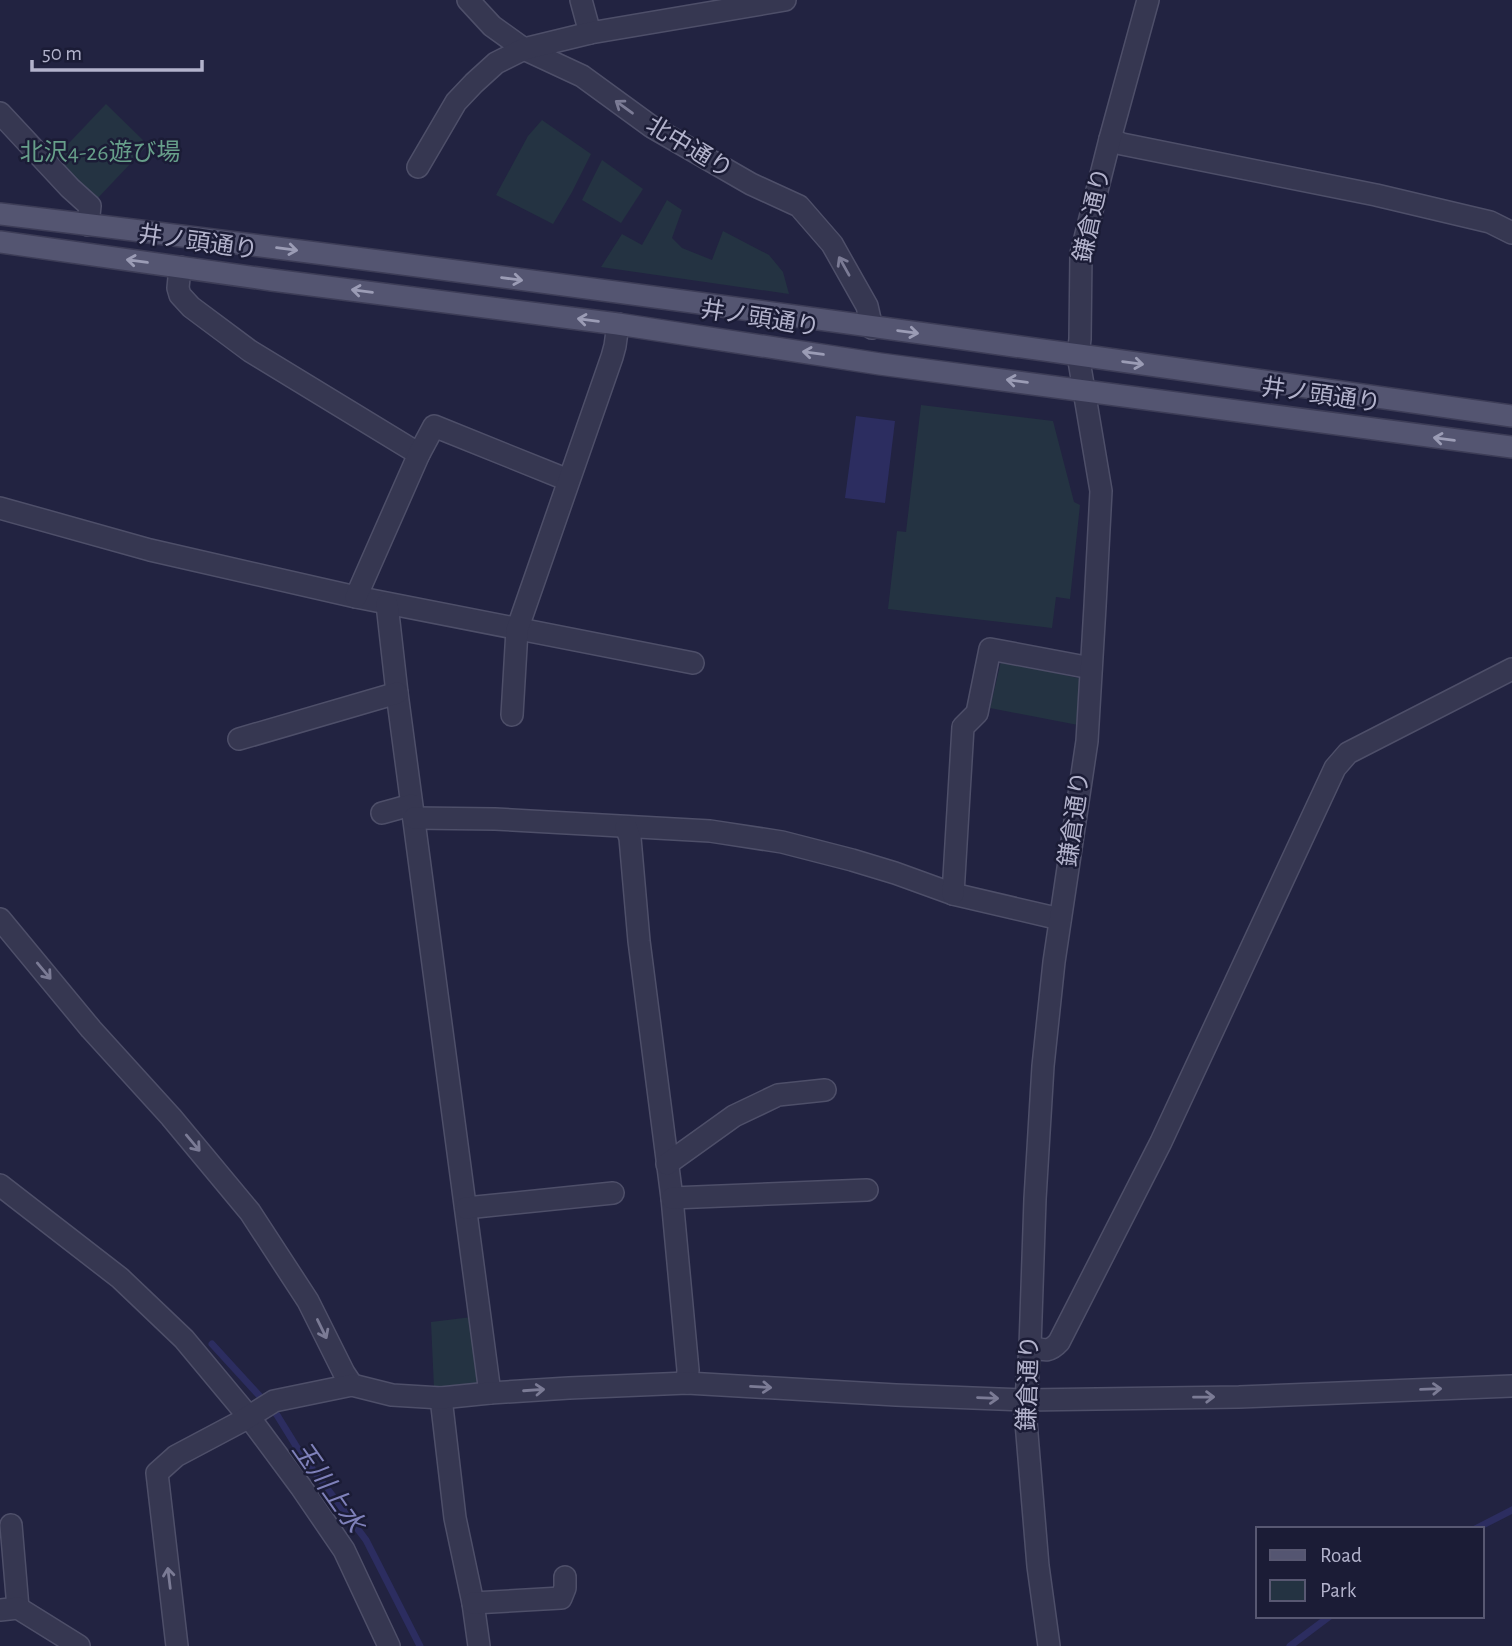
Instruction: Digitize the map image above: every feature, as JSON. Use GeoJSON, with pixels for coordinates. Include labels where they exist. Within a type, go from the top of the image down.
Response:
{"type":"FeatureCollection","features":[{"type":"Feature","properties":{"kind":"main road","name":"井ノ頭通り"},"geometry":{"type":"LineString","coordinates":[[0,214],[376,260],[1512,416]]}},
{"type":"Feature","properties":{"kind":"main road","name":"井ノ頭通り"},"geometry":{"type":"LineString","coordinates":[[0,242],[1512,447]]}},
{"type":"Feature","properties":{"kind":"street","name":"北中通り"},"geometry":{"type":"LineString","coordinates":[[468,0],[492,26],[524,49],[582,76],[652,127],[751,184],[799,206],[832,244],[867,306],[872,327]]}},
{"type":"Feature","properties":{"kind":"street"},"geometry":{"type":"LineString","coordinates":[[581,0],[590,33]]}},
{"type":"Feature","properties":{"kind":"street"},"geometry":{"type":"LineString","coordinates":[[418,167],[456,102],[496,63],[524,49],[590,33],[785,0]]}},
{"type":"Feature","properties":{"kind":"street","name":"鎌倉通り"},"geometry":{"type":"LineString","coordinates":[[1049,1646],[1038,1566],[1025,1410],[1043,1066],[1054,962],[1087,741],[1101,492],[1078,355],[1081,254],[1148,0]]}},
{"type":"Feature","properties":{"kind":"street"},"geometry":{"type":"LineString","coordinates":[[0,113],[90,206],[89,225]]}},
{"type":"Feature","properties":{"kind":"street"},"geometry":{"type":"LineString","coordinates":[[1110,139],[1122,144],[1376,195],[1490,222],[1512,233]]}},
{"type":"Feature","properties":{"kind":"street"},"geometry":{"type":"LineString","coordinates":[[180,267],[178,288],[180,295],[191,307],[250,351],[419,454]]}},
{"type":"Feature","properties":{"kind":"street"},"geometry":{"type":"LineString","coordinates":[[512,715],[517,629],[612,357],[618,324]]}},
{"type":"Feature","properties":{"kind":"street"},"geometry":{"type":"LineString","coordinates":[[356,597],[434,426],[568,480]]}},
{"type":"Feature","properties":{"kind":"street"},"geometry":{"type":"LineString","coordinates":[[0,508],[150,550],[387,604],[693,663]]}},
{"type":"Feature","properties":{"kind":"street"},"geometry":{"type":"LineString","coordinates":[[387,604],[489,1393]]}},
{"type":"Feature","properties":{"kind":"street"},"geometry":{"type":"LineString","coordinates":[[953,894],[963,727],[977,713],[990,649],[1091,668]]}},
{"type":"Feature","properties":{"kind":"street"},"geometry":{"type":"LineString","coordinates":[[1030,1347],[1052,1349],[1059,1342],[1161,1142],[1335,768],[1348,753],[1512,669]]}},
{"type":"Feature","properties":{"kind":"street"},"geometry":{"type":"LineString","coordinates":[[239,739],[397,693]]}},
{"type":"Feature","properties":{"kind":"street"},"geometry":{"type":"LineString","coordinates":[[382,813],[413,811],[495,819],[710,831],[782,842],[863,863],[953,894],[1060,919]]}},
{"type":"Feature","properties":{"kind":"street"},"geometry":{"type":"LineString","coordinates":[[626,827],[630,838],[639,941],[671,1198],[688,1370],[687,1383]]}},
{"type":"Feature","properties":{"kind":"street"},"geometry":{"type":"LineString","coordinates":[[0,919],[91,1029],[171,1117],[250,1212],[308,1301],[352,1385]]}},
{"type":"Feature","properties":{"kind":"street"},"geometry":{"type":"LineString","coordinates":[[667,1164],[734,1116],[778,1095],[825,1090]]}},
{"type":"Feature","properties":{"kind":"street"},"geometry":{"type":"LineString","coordinates":[[0,1185],[120,1278],[261,1409],[301,1487],[344,1550],[389,1646]]}},
{"type":"Feature","properties":{"kind":"street"},"geometry":{"type":"LineString","coordinates":[[671,1198],[867,1190]]}},
{"type":"Feature","properties":{"kind":"street"},"geometry":{"type":"LineString","coordinates":[[466,1209],[613,1193]]}},
{"type":"Feature","properties":{"kind":"street"},"geometry":{"type":"LineString","coordinates":[[177,1646],[157,1473],[176,1456],[261,1409],[352,1385],[392,1395],[441,1398],[687,1383],[1026,1400],[1239,1397],[1512,1386]]}},
{"type":"Feature","properties":{"kind":"street"},"geometry":{"type":"LineString","coordinates":[[441,1398],[455,1518],[479,1646]]}},
{"type":"Feature","properties":{"kind":"street"},"geometry":{"type":"LineString","coordinates":[[11,1525],[9,1609],[79,1646]]}},
{"type":"Feature","properties":{"kind":"street"},"geometry":{"type":"LineString","coordinates":[[473,1603],[561,1598],[565,1577]]}},
{"type":"Feature","properties":{"kind":"green space","name":"北沢4-26遊び場"},"geometry":{"type":"Polygon","coordinates":[[[106,104],[148,145],[95,201],[52,161],[106,104]]]}},
{"type":"Feature","properties":{"kind":"green space"},"geometry":{"type":"Polygon","coordinates":[[[542,120],[591,154],[553,224],[496,195],[528,136],[542,120]]]}},
{"type":"Feature","properties":{"kind":"green space"},"geometry":{"type":"Polygon","coordinates":[[[602,160],[643,189],[621,223],[582,200],[602,160]]]}},
{"type":"Feature","properties":{"kind":"green space"},"geometry":{"type":"Polygon","coordinates":[[[667,200],[682,210],[672,238],[682,248],[712,260],[723,231],[769,255],[783,272],[789,294],[601,267],[622,234],[642,245],[667,200]]]}},
{"type":"Feature","properties":{"kind":"green space"},"geometry":{"type":"Polygon","coordinates":[[[921,405],[1053,421],[1074,502],[1080,505],[1070,599],[1056,597],[1052,628],[888,609],[897,531],[906,532],[921,405]]]}},
{"type":"Feature","properties":{"kind":"green space"},"geometry":{"type":"Polygon","coordinates":[[[1001,661],[1082,679],[1078,725],[990,708],[1001,661]]]}},
{"type":"Feature","properties":{"kind":"green space"},"geometry":{"type":"Polygon","coordinates":[[[472,1317],[478,1386],[434,1388],[431,1322],[472,1317]]]}},
{"type":"Feature","properties":{"kind":"shaded area"},"geometry":{"type":"Polygon","coordinates":[[[856,416],[895,421],[885,503],[845,498],[856,416]]]}},
{"type":"Feature","properties":{"kind":"waterway","name":"玉川上水"},"geometry":{"type":"LineString","coordinates":[[212,1344],[277,1415],[301,1454],[366,1540],[420,1646]]}},
{"type":"Feature","properties":{"kind":"waterway","name":"玉川上水"},"geometry":{"type":"LineString","coordinates":[[1479,1527],[1512,1510]]}},
{"type":"Feature","properties":{"kind":"waterway","name":"玉川上水"},"geometry":{"type":"LineString","coordinates":[[1290,1646],[1327,1618]]}}]}
